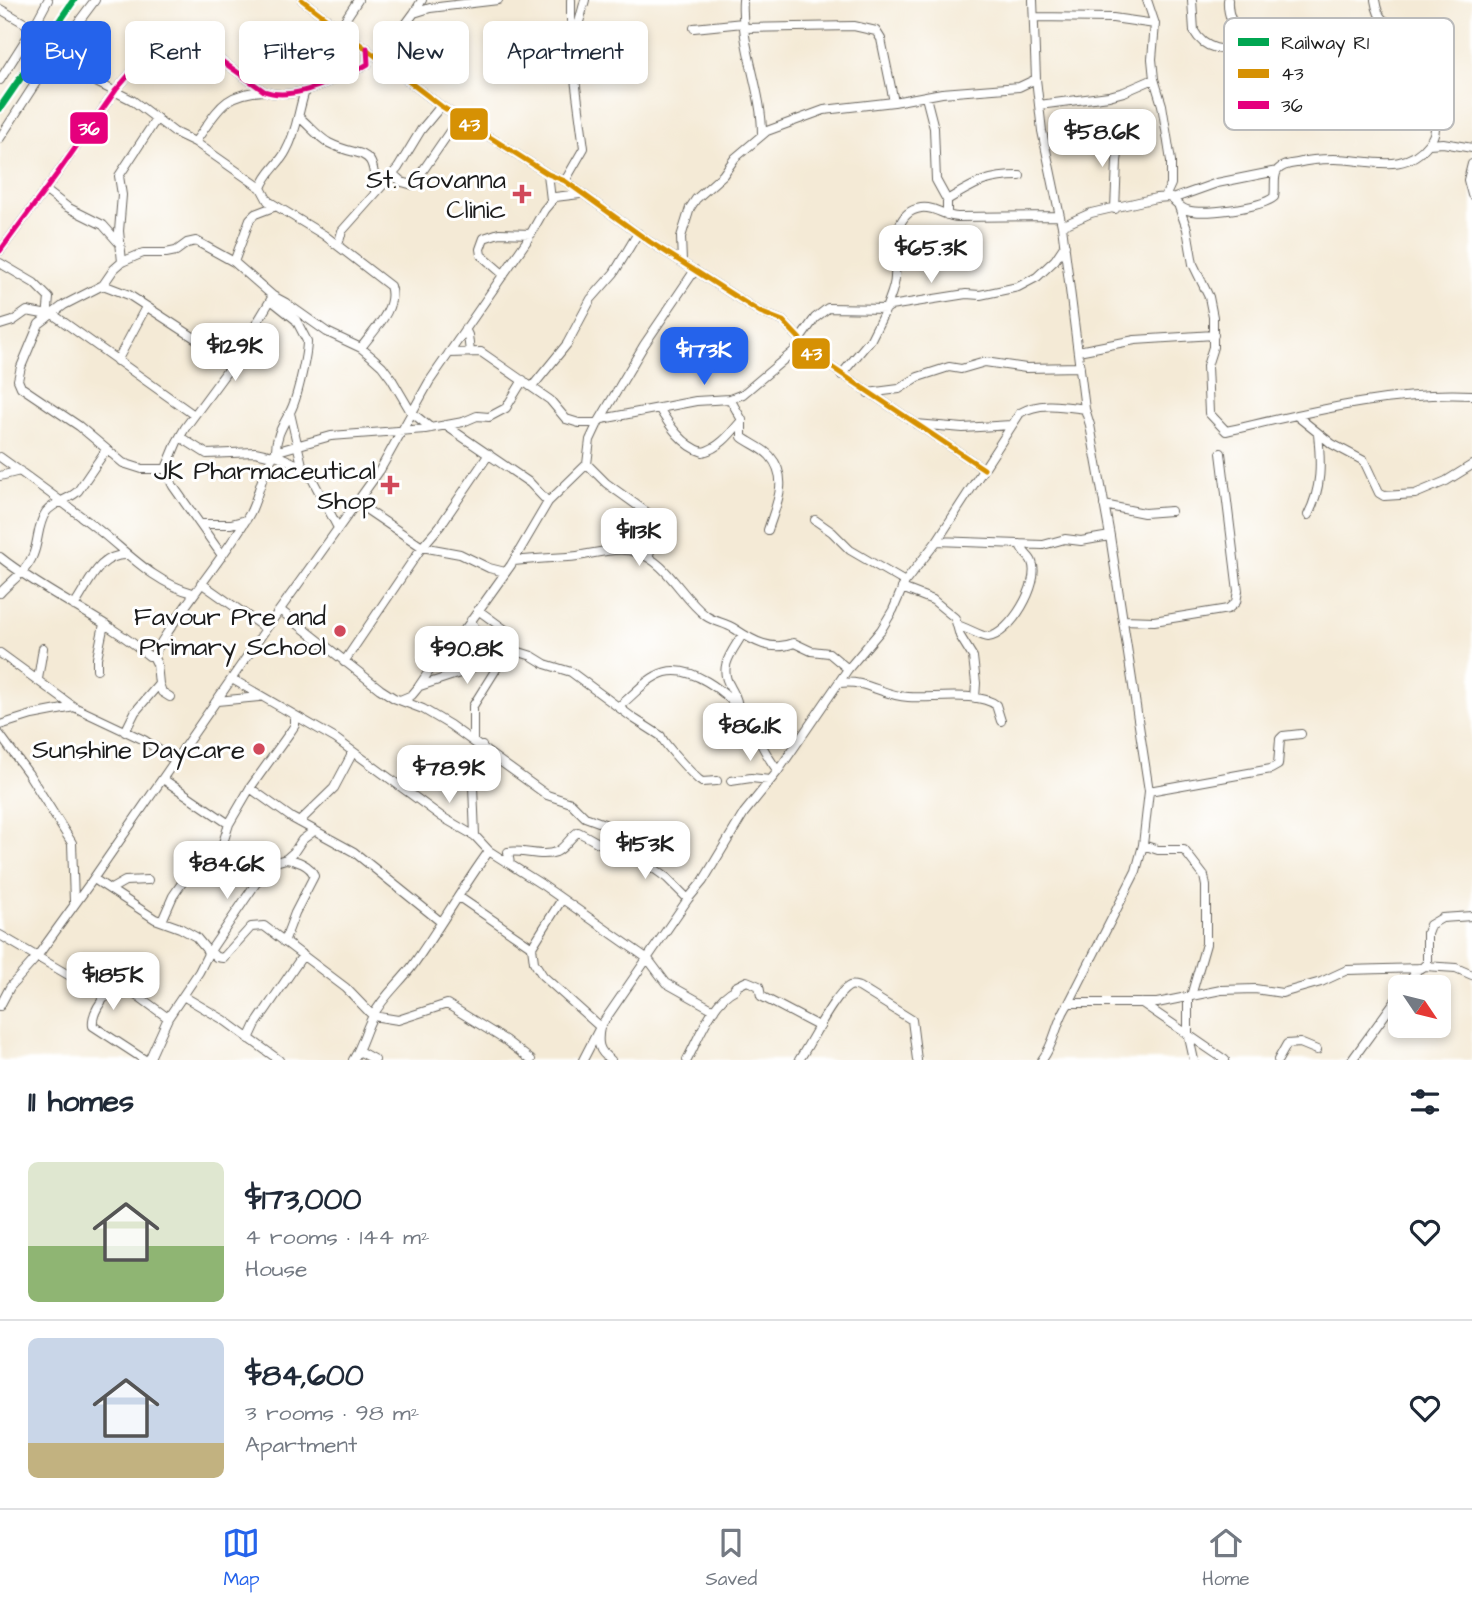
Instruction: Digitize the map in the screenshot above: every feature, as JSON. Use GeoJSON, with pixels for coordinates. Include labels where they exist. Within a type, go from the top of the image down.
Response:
{"type":"FeatureCollection","features":[{"type":"Feature","properties":{"kind":"street"},"geometry":{"type":"LineString","coordinates":[[37,21],[48,0]]}},
{"type":"Feature","properties":{"kind":"street"},"geometry":{"type":"LineString","coordinates":[[79,21],[95,0]]}},
{"type":"Feature","properties":{"kind":"street"},"geometry":{"type":"LineString","coordinates":[[302,0],[329,21]]}},
{"type":"Feature","properties":{"kind":"street"},"geometry":{"type":"LineString","coordinates":[[344,21],[358,0]]}},
{"type":"Feature","properties":{"kind":"street"},"geometry":{"type":"LineString","coordinates":[[408,21],[422,0]]}},
{"type":"Feature","properties":{"kind":"street"},"geometry":{"type":"LineString","coordinates":[[414,13],[429,8],[498,0]]}},
{"type":"Feature","properties":{"kind":"street"},"geometry":{"type":"LineString","coordinates":[[571,0],[571,21]]}},
{"type":"Feature","properties":{"kind":"street"},"geometry":{"type":"LineString","coordinates":[[580,21],[585,0]]}},
{"type":"Feature","properties":{"kind":"street"},"geometry":{"type":"LineString","coordinates":[[743,0],[743,26],[750,67],[762,111],[762,134]]}},
{"type":"Feature","properties":{"kind":"street"},"geometry":{"type":"LineString","coordinates":[[1033,0],[1036,79],[1043,140],[1065,245],[1085,409],[1110,536],[1149,791],[1143,845],[1136,871],[1059,1018],[1052,1045],[1042,1060]]}},
{"type":"Feature","properties":{"kind":"street"},"geometry":{"type":"LineString","coordinates":[[1147,0],[1155,24],[1152,59],[1154,79],[1162,105],[1171,161],[1169,198]]}},
{"type":"Feature","properties":{"kind":"street"},"geometry":{"type":"LineString","coordinates":[[1192,0],[1194,31],[1208,46],[1224,50]]}},
{"type":"Feature","properties":{"kind":"street"},"geometry":{"type":"LineString","coordinates":[[1228,0],[1230,18]]}},
{"type":"Feature","properties":{"kind":"street"},"geometry":{"type":"LineString","coordinates":[[1375,0],[1382,18]]}},
{"type":"Feature","properties":{"kind":"street"},"geometry":{"type":"LineString","coordinates":[[0,9],[21,21]]}},
{"type":"Feature","properties":{"kind":"street"},"geometry":{"type":"LineString","coordinates":[[1034,17],[1113,18],[1155,24]]}},
{"type":"Feature","properties":{"kind":"street"},"geometry":{"type":"LineString","coordinates":[[694,28],[854,26],[876,31],[881,39],[894,102]]}},
{"type":"Feature","properties":{"kind":"street"},"geometry":{"type":"LineString","coordinates":[[1,247],[116,90],[157,42],[171,35],[185,35],[264,91],[286,96],[305,91],[368,64],[368,48]]}},
{"type":"Feature","properties":{"kind":"street"},"geometry":{"type":"LineString","coordinates":[[359,42],[373,52]]}},
{"type":"Feature","properties":{"kind":"street"},"geometry":{"type":"LineString","coordinates":[[0,80],[21,47]]}},
{"type":"Feature","properties":{"kind":"street"},"geometry":{"type":"LineString","coordinates":[[1022,87],[1036,79]]}},
{"type":"Feature","properties":{"kind":"street"},"geometry":{"type":"LineString","coordinates":[[1039,105],[1116,94],[1154,79]]}},
{"type":"Feature","properties":{"kind":"street"},"geometry":{"type":"LineString","coordinates":[[0,138],[35,84]]}},
{"type":"Feature","properties":{"kind":"street"},"geometry":{"type":"LineString","coordinates":[[102,84],[116,90],[174,132],[195,142],[261,188],[268,201],[338,245],[390,286],[392,303],[361,348]]}},
{"type":"Feature","properties":{"kind":"street"},"geometry":{"type":"LineString","coordinates":[[414,84],[459,118],[548,174],[565,181],[580,194],[695,271],[760,312],[783,321],[800,342],[841,375],[984,469]]}},
{"type":"Feature","properties":{"kind":"street"},"geometry":{"type":"LineString","coordinates":[[565,181],[584,148],[576,84]]}},
{"type":"Feature","properties":{"kind":"street"},"geometry":{"type":"LineString","coordinates":[[682,262],[681,237],[690,208],[696,199],[723,175],[735,158],[762,134],[774,128],[824,110],[953,92],[1022,87],[1038,93]]}},
{"type":"Feature","properties":{"kind":"street"},"geometry":{"type":"LineString","coordinates":[[195,142],[225,102],[239,93],[264,91]]}},
{"type":"Feature","properties":{"kind":"street"},"geometry":{"type":"LineString","coordinates":[[261,188],[266,175],[283,157],[299,117],[305,91]]}},
{"type":"Feature","properties":{"kind":"street"},"geometry":{"type":"LineString","coordinates":[[926,97],[934,128],[936,180],[947,200],[947,215]]}},
{"type":"Feature","properties":{"kind":"street"},"geometry":{"type":"LineString","coordinates":[[338,245],[342,231],[393,174],[421,130],[441,106]]}},
{"type":"Feature","properties":{"kind":"street"},"geometry":{"type":"LineString","coordinates":[[299,117],[328,142],[368,157],[374,172],[375,192]]}},
{"type":"Feature","properties":{"kind":"street"},"geometry":{"type":"LineString","coordinates":[[122,262],[122,195],[119,176],[156,118]]}},
{"type":"Feature","properties":{"kind":"street"},"geometry":{"type":"LineString","coordinates":[[393,174],[402,182],[412,185],[459,118]]}},
{"type":"Feature","properties":{"kind":"street"},"geometry":{"type":"LineString","coordinates":[[1435,130],[1443,143]]}},
{"type":"Feature","properties":{"kind":"street"},"geometry":{"type":"LineString","coordinates":[[841,375],[871,339],[886,309],[895,280],[898,234],[902,219],[906,214],[920,208],[947,215],[1061,221],[1169,198],[1217,183],[1277,171],[1283,166],[1300,162],[1335,159],[1393,164],[1408,161],[1429,144],[1435,130]]}},
{"type":"Feature","properties":{"kind":"street"},"geometry":{"type":"LineString","coordinates":[[1115,209],[1116,162],[1122,134]]}},
{"type":"Feature","properties":{"kind":"street"},"geometry":{"type":"LineString","coordinates":[[1429,144],[1443,143],[1472,148]]}},
{"type":"Feature","properties":{"kind":"street"},"geometry":{"type":"LineString","coordinates":[[1472,164],[1468,180],[1472,195]]}},
{"type":"Feature","properties":{"kind":"street"},"geometry":{"type":"LineString","coordinates":[[1169,198],[1179,207],[1199,212],[1272,200],[1277,171]]}},
{"type":"Feature","properties":{"kind":"street"},"geometry":{"type":"LineString","coordinates":[[548,174],[551,200]]}},
{"type":"Feature","properties":{"kind":"street"},"geometry":{"type":"LineString","coordinates":[[947,200],[988,178],[1020,176]]}},
{"type":"Feature","properties":{"kind":"street"},"geometry":{"type":"LineString","coordinates":[[45,190],[67,207],[103,225],[120,243]]}},
{"type":"Feature","properties":{"kind":"street"},"geometry":{"type":"LineString","coordinates":[[0,1006],[10,987],[36,958],[94,879],[266,629],[380,470],[411,412],[504,275],[551,200],[561,195],[580,194]]}},
{"type":"Feature","properties":{"kind":"street"},"geometry":{"type":"LineString","coordinates":[[234,262],[250,219],[255,214],[276,206]]}},
{"type":"Feature","properties":{"kind":"street"},"geometry":{"type":"LineString","coordinates":[[1179,207],[1187,229],[1193,264],[1209,297],[1214,335],[1212,354],[1207,366],[1209,412],[1226,431],[1394,399],[1446,393],[1472,395]]}},
{"type":"Feature","properties":{"kind":"street"},"geometry":{"type":"LineString","coordinates":[[504,275],[481,255],[484,238],[499,233],[531,234]]}},
{"type":"Feature","properties":{"kind":"street"},"geometry":{"type":"LineString","coordinates":[[532,387],[566,344],[591,299],[614,273],[638,233]]}},
{"type":"Feature","properties":{"kind":"street"},"geometry":{"type":"LineString","coordinates":[[153,656],[192,593],[254,505],[275,454],[284,419],[290,412],[307,341],[296,320],[234,262],[192,240],[176,251],[143,253],[122,262],[103,285],[49,315],[39,324],[21,367],[19,383],[37,399],[79,426],[123,463],[167,469]]}},
{"type":"Feature","properties":{"kind":"street"},"geometry":{"type":"LineString","coordinates":[[449,354],[481,352],[556,405],[561,415],[580,423],[696,401],[730,399],[751,389],[800,342],[815,318],[828,308],[886,309],[903,303],[966,294],[980,295],[1018,287],[1037,277],[1065,245]]}},
{"type":"Feature","properties":{"kind":"street"},"geometry":{"type":"LineString","coordinates":[[0,263],[34,283],[50,298],[49,315]]}},
{"type":"Feature","properties":{"kind":"street"},"geometry":{"type":"LineString","coordinates":[[400,700],[412,695],[446,646],[466,628],[514,561],[548,502],[587,464],[590,440],[600,421],[639,354],[695,271]]}},
{"type":"Feature","properties":{"kind":"street"},"geometry":{"type":"LineString","coordinates":[[103,285],[129,295],[233,363]]}},
{"type":"Feature","properties":{"kind":"street"},"geometry":{"type":"LineString","coordinates":[[272,298],[286,303],[327,332],[361,348],[382,366],[411,412],[431,428]]}},
{"type":"Feature","properties":{"kind":"street"},"geometry":{"type":"LineString","coordinates":[[221,554],[173,486],[167,469],[180,437],[233,363],[272,298]]}},
{"type":"Feature","properties":{"kind":"street"},"geometry":{"type":"LineString","coordinates":[[117,361],[146,307]]}},
{"type":"Feature","properties":{"kind":"street"},"geometry":{"type":"LineString","coordinates":[[0,325],[13,321],[27,311],[49,315],[194,415]]}},
{"type":"Feature","properties":{"kind":"street"},"geometry":{"type":"LineString","coordinates":[[465,329],[470,352]]}},
{"type":"Feature","properties":{"kind":"street"},"geometry":{"type":"LineString","coordinates":[[1078,351],[1128,341],[1214,335]]}},
{"type":"Feature","properties":{"kind":"street"},"geometry":{"type":"LineString","coordinates":[[868,393],[899,389],[918,377],[949,367],[961,369],[979,363],[991,362],[1026,368],[1080,367]]}},
{"type":"Feature","properties":{"kind":"street"},"geometry":{"type":"LineString","coordinates":[[275,454],[279,450],[331,436],[431,428],[463,422],[477,416],[489,416],[506,408],[523,380]]}},
{"type":"Feature","properties":{"kind":"street"},"geometry":{"type":"LineString","coordinates":[[730,399],[741,420],[742,437],[768,454],[781,476],[781,490],[768,530]]}},
{"type":"Feature","properties":{"kind":"street"},"geometry":{"type":"LineString","coordinates":[[582,1058],[600,1027],[703,881],[744,813],[778,771],[848,669],[889,618],[903,585],[937,541],[1020,413],[1034,407],[1053,405],[1085,409]]}},
{"type":"Feature","properties":{"kind":"street"},"geometry":{"type":"LineString","coordinates":[[659,408],[677,433],[704,452],[713,449],[725,439],[741,420]]}},
{"type":"Feature","properties":{"kind":"street"},"geometry":{"type":"LineString","coordinates":[[290,412],[302,465]]}},
{"type":"Feature","properties":{"kind":"street"},"geometry":{"type":"LineString","coordinates":[[1297,416],[1332,444],[1364,461],[1379,493],[1384,496],[1415,494],[1446,481],[1472,465]]}},
{"type":"Feature","properties":{"kind":"street"},"geometry":{"type":"LineString","coordinates":[[580,423],[590,440]]}},
{"type":"Feature","properties":{"kind":"street"},"geometry":{"type":"LineString","coordinates":[[916,424],[963,428],[1011,425]]}},
{"type":"Feature","properties":{"kind":"street"},"geometry":{"type":"LineString","coordinates":[[445,425],[530,482],[548,502]]}},
{"type":"Feature","properties":{"kind":"street"},"geometry":{"type":"LineString","coordinates":[[1308,515],[1321,473],[1318,434]]}},
{"type":"Feature","properties":{"kind":"street"},"geometry":{"type":"LineString","coordinates":[[180,437],[207,454],[275,454],[302,465],[310,474],[338,528]]}},
{"type":"Feature","properties":{"kind":"street"},"geometry":{"type":"LineString","coordinates":[[0,593],[21,573],[34,553],[42,520],[52,506],[78,491],[106,450]]}},
{"type":"Feature","properties":{"kind":"street"},"geometry":{"type":"LineString","coordinates":[[1123,620],[1181,618],[1228,609],[1236,602],[1238,591],[1221,453]]}},
{"type":"Feature","properties":{"kind":"street"},"geometry":{"type":"LineString","coordinates":[[344,662],[489,454]]}},
{"type":"Feature","properties":{"kind":"street"},"geometry":{"type":"LineString","coordinates":[[0,457],[61,500],[128,555],[169,584],[192,593]]}},
{"type":"Feature","properties":{"kind":"street"},"geometry":{"type":"LineString","coordinates":[[587,464],[606,483],[659,521],[648,557]]}},
{"type":"Feature","properties":{"kind":"street"},"geometry":{"type":"LineString","coordinates":[[0,476],[20,471]]}},
{"type":"Feature","properties":{"kind":"street"},"geometry":{"type":"LineString","coordinates":[[357,503],[422,547],[460,554],[489,568],[505,572]]}},
{"type":"Feature","properties":{"kind":"street"},"geometry":{"type":"LineString","coordinates":[[1104,505],[1144,513],[1171,511]]}},
{"type":"Feature","properties":{"kind":"street"},"geometry":{"type":"LineString","coordinates":[[200,524],[231,524],[246,520]]}},
{"type":"Feature","properties":{"kind":"street"},"geometry":{"type":"LineString","coordinates":[[815,520],[832,532],[847,548],[903,585],[942,606],[955,618],[960,636],[973,657],[975,698]]}},
{"type":"Feature","properties":{"kind":"street"},"geometry":{"type":"LineString","coordinates":[[937,541],[1044,545],[1065,540],[1081,541],[1110,536]]}},
{"type":"Feature","properties":{"kind":"street"},"geometry":{"type":"LineString","coordinates":[[957,625],[985,637],[991,636],[1026,603],[1031,586],[1032,562],[1024,554],[1020,544]]}},
{"type":"Feature","properties":{"kind":"street"},"geometry":{"type":"LineString","coordinates":[[514,561],[622,550],[648,557],[661,566],[677,587],[707,616],[730,626],[742,635],[776,648],[794,643],[811,651],[827,653],[848,669]]}},
{"type":"Feature","properties":{"kind":"street"},"geometry":{"type":"LineString","coordinates":[[74,606],[106,559],[115,555],[128,555]]}},
{"type":"Feature","properties":{"kind":"street"},"geometry":{"type":"LineString","coordinates":[[0,556],[21,573],[104,624],[149,656],[153,656]]}},
{"type":"Feature","properties":{"kind":"street"},"geometry":{"type":"LineString","coordinates":[[201,583],[266,629]]}},
{"type":"Feature","properties":{"kind":"street"},"geometry":{"type":"LineString","coordinates":[[280,610],[380,689],[423,709],[473,740],[541,792],[571,803],[585,817],[615,828],[638,857],[667,878],[688,899]]}},
{"type":"Feature","properties":{"kind":"street"},"geometry":{"type":"LineString","coordinates":[[473,740],[473,706],[511,634],[478,610]]}},
{"type":"Feature","properties":{"kind":"street"},"geometry":{"type":"LineString","coordinates":[[471,620],[477,632],[503,650],[520,651],[545,664],[571,671],[661,736],[664,745],[676,753],[699,780],[717,781]]}},
{"type":"Feature","properties":{"kind":"street"},"geometry":{"type":"LineString","coordinates":[[97,668],[104,624]]}},
{"type":"Feature","properties":{"kind":"street"},"geometry":{"type":"LineString","coordinates":[[738,708],[724,667],[742,635]]}},
{"type":"Feature","properties":{"kind":"street"},"geometry":{"type":"LineString","coordinates":[[38,680],[43,648]]}},
{"type":"Feature","properties":{"kind":"street"},"geometry":{"type":"LineString","coordinates":[[420,686],[466,671],[503,650]]}},
{"type":"Feature","properties":{"kind":"street"},"geometry":{"type":"LineString","coordinates":[[0,653],[74,707],[149,743],[166,756],[178,758]]}},
{"type":"Feature","properties":{"kind":"street"},"geometry":{"type":"LineString","coordinates":[[153,656],[162,692],[170,697]]}},
{"type":"Feature","properties":{"kind":"street"},"geometry":{"type":"LineString","coordinates":[[618,707],[653,677],[664,673],[681,671],[702,677],[747,718],[760,746],[778,771]]}},
{"type":"Feature","properties":{"kind":"street"},"geometry":{"type":"LineString","coordinates":[[232,679],[351,751],[442,817],[474,836],[489,851],[648,959],[666,984],[714,1010]]}},
{"type":"Feature","properties":{"kind":"street"},"geometry":{"type":"LineString","coordinates":[[839,683],[859,682],[906,697],[989,700],[996,705],[1001,721]]}},
{"type":"Feature","properties":{"kind":"street"},"geometry":{"type":"LineString","coordinates":[[125,732],[135,712],[159,684]]}},
{"type":"Feature","properties":{"kind":"street"},"geometry":{"type":"LineString","coordinates":[[217,701],[260,697]]}},
{"type":"Feature","properties":{"kind":"street"},"geometry":{"type":"LineString","coordinates":[[0,725],[32,715],[74,707]]}},
{"type":"Feature","properties":{"kind":"street"},"geometry":{"type":"LineString","coordinates":[[162,921],[173,896],[195,864],[222,846],[229,824],[250,788],[295,725],[295,716]]}},
{"type":"Feature","properties":{"kind":"street"},"geometry":{"type":"LineString","coordinates":[[1149,791],[1271,769],[1278,765],[1280,739],[1283,736],[1301,734]]}},
{"type":"Feature","properties":{"kind":"street"},"geometry":{"type":"LineString","coordinates":[[0,735],[28,773],[72,843],[74,902]]}},
{"type":"Feature","properties":{"kind":"street"},"geometry":{"type":"LineString","coordinates":[[474,836],[472,786],[482,746]]}},
{"type":"Feature","properties":{"kind":"street"},"geometry":{"type":"LineString","coordinates":[[299,822],[334,788],[351,751]]}},
{"type":"Feature","properties":{"kind":"street"},"geometry":{"type":"LineString","coordinates":[[731,781],[747,778],[770,780]]}},
{"type":"Feature","properties":{"kind":"street"},"geometry":{"type":"LineString","coordinates":[[163,779],[229,824]]}},
{"type":"Feature","properties":{"kind":"street"},"geometry":{"type":"LineString","coordinates":[[250,788],[299,822],[354,852],[441,922]]}},
{"type":"Feature","properties":{"kind":"street"},"geometry":{"type":"LineString","coordinates":[[510,864],[508,852],[556,852],[578,832],[578,810]]}},
{"type":"Feature","properties":{"kind":"street"},"geometry":{"type":"LineString","coordinates":[[211,855],[235,872],[286,859],[295,852],[302,840],[314,831]]}},
{"type":"Feature","properties":{"kind":"street"},"geometry":{"type":"LineString","coordinates":[[578,832],[601,846],[630,846]]}},
{"type":"Feature","properties":{"kind":"street"},"geometry":{"type":"LineString","coordinates":[[1143,845],[1158,850],[1184,850],[1205,876],[1206,944],[1190,996],[1188,1033],[1194,1060]]}},
{"type":"Feature","properties":{"kind":"street"},"geometry":{"type":"LineString","coordinates":[[353,1060],[373,1016],[391,989],[408,972],[489,851]]}},
{"type":"Feature","properties":{"kind":"street"},"geometry":{"type":"LineString","coordinates":[[285,942],[295,913],[314,876],[312,870],[297,860],[286,859]]}},
{"type":"Feature","properties":{"kind":"street"},"geometry":{"type":"LineString","coordinates":[[168,1018],[122,984],[114,987],[106,997],[93,1018],[93,1026],[147,1060],[168,1018],[269,864]]}},
{"type":"Feature","properties":{"kind":"street"},"geometry":{"type":"LineString","coordinates":[[94,879],[162,921],[196,937],[209,953],[216,957],[223,958],[230,952],[245,932],[256,926],[264,926],[346,988],[373,1016],[398,1020],[447,1004],[531,1060]]}},
{"type":"Feature","properties":{"kind":"street"},"geometry":{"type":"LineString","coordinates":[[111,889],[125,881],[148,880]]}},
{"type":"Feature","properties":{"kind":"street"},"geometry":{"type":"LineString","coordinates":[[459,897],[533,947]]}},
{"type":"Feature","properties":{"kind":"street"},"geometry":{"type":"LineString","coordinates":[[562,899],[533,947],[534,962],[543,976],[600,1027]]}},
{"type":"Feature","properties":{"kind":"street"},"geometry":{"type":"LineString","coordinates":[[1415,975],[1427,962],[1427,933],[1430,925],[1442,918],[1472,916]]}},
{"type":"Feature","properties":{"kind":"street"},"geometry":{"type":"LineString","coordinates":[[0,935],[106,997]]}},
{"type":"Feature","properties":{"kind":"street"},"geometry":{"type":"LineString","coordinates":[[249,1039],[256,1024],[303,955]]}},
{"type":"Feature","properties":{"kind":"street"},"geometry":{"type":"LineString","coordinates":[[1069,1003],[1157,1003],[1221,990],[1255,989],[1282,993],[1321,982],[1347,970],[1455,968],[1472,975]]}},
{"type":"Feature","properties":{"kind":"street"},"geometry":{"type":"LineString","coordinates":[[687,1060],[714,1010],[736,987],[747,981],[759,986],[761,996],[820,1027]]}},
{"type":"Feature","properties":{"kind":"street"},"geometry":{"type":"LineString","coordinates":[[799,1060],[848,987],[856,986],[912,1020],[917,1060]]}},
{"type":"Feature","properties":{"kind":"street"},"geometry":{"type":"LineString","coordinates":[[183,996],[224,1020],[279,1060]]}},
{"type":"Feature","properties":{"kind":"street"},"geometry":{"type":"LineString","coordinates":[[1142,1003],[1225,1060]]}},
{"type":"Feature","properties":{"kind":"street"},"geometry":{"type":"LineString","coordinates":[[1352,1060],[1388,1010]]}},
{"type":"Feature","properties":{"kind":"street"},"geometry":{"type":"LineString","coordinates":[[600,1027],[597,1042],[601,1053],[611,1060]]}},
{"type":"Feature","properties":{"kind":"street"},"geometry":{"type":"LineString","coordinates":[[1278,1060],[1287,1044],[1292,1042],[1317,1050]]}},
{"type":"Feature","properties":{"kind":"street"},"geometry":{"type":"LineString","coordinates":[[359,1051],[375,1060]]}},
{"type":"Feature","properties":{"kind":"street"},"geometry":{"type":"LineString","coordinates":[[582,1058],[601,1053]]}},
{"type":"Feature","properties":{"kind":"rail line","name":"R1"},"geometry":{"type":"LineString","coordinates":[[0,108],[74,0]]}},
{"type":"Feature","properties":{"kind":"transit line","name":"43"},"geometry":{"type":"LineString","coordinates":[[302,0],[441,106],[548,174],[565,181],[650,242],[760,312],[783,321],[800,339],[800,346],[984,469]]}},
{"type":"Feature","properties":{"kind":"transit line","name":"36"},"geometry":{"type":"LineString","coordinates":[[0,251],[116,90],[157,42],[171,35],[185,35],[264,91],[275,94],[300,92],[361,68],[368,64],[367,48]]}},
{"type":"Feature","properties":{"kind":"place","name":"St. Govanna Clinic"},"geometry":{"type":"Point","coordinates":[522,194]}},
{"type":"Feature","properties":{"kind":"place","name":"JK Pharmaceutical Shop"},"geometry":{"type":"Point","coordinates":[390,485]}},
{"type":"Feature","properties":{"kind":"place","name":"Favour Pre and Primary School"},"geometry":{"type":"Point","coordinates":[340,631]}},
{"type":"Feature","properties":{"kind":"place","name":"Sunshine Daycare"},"geometry":{"type":"Point","coordinates":[259,749]}}]}
